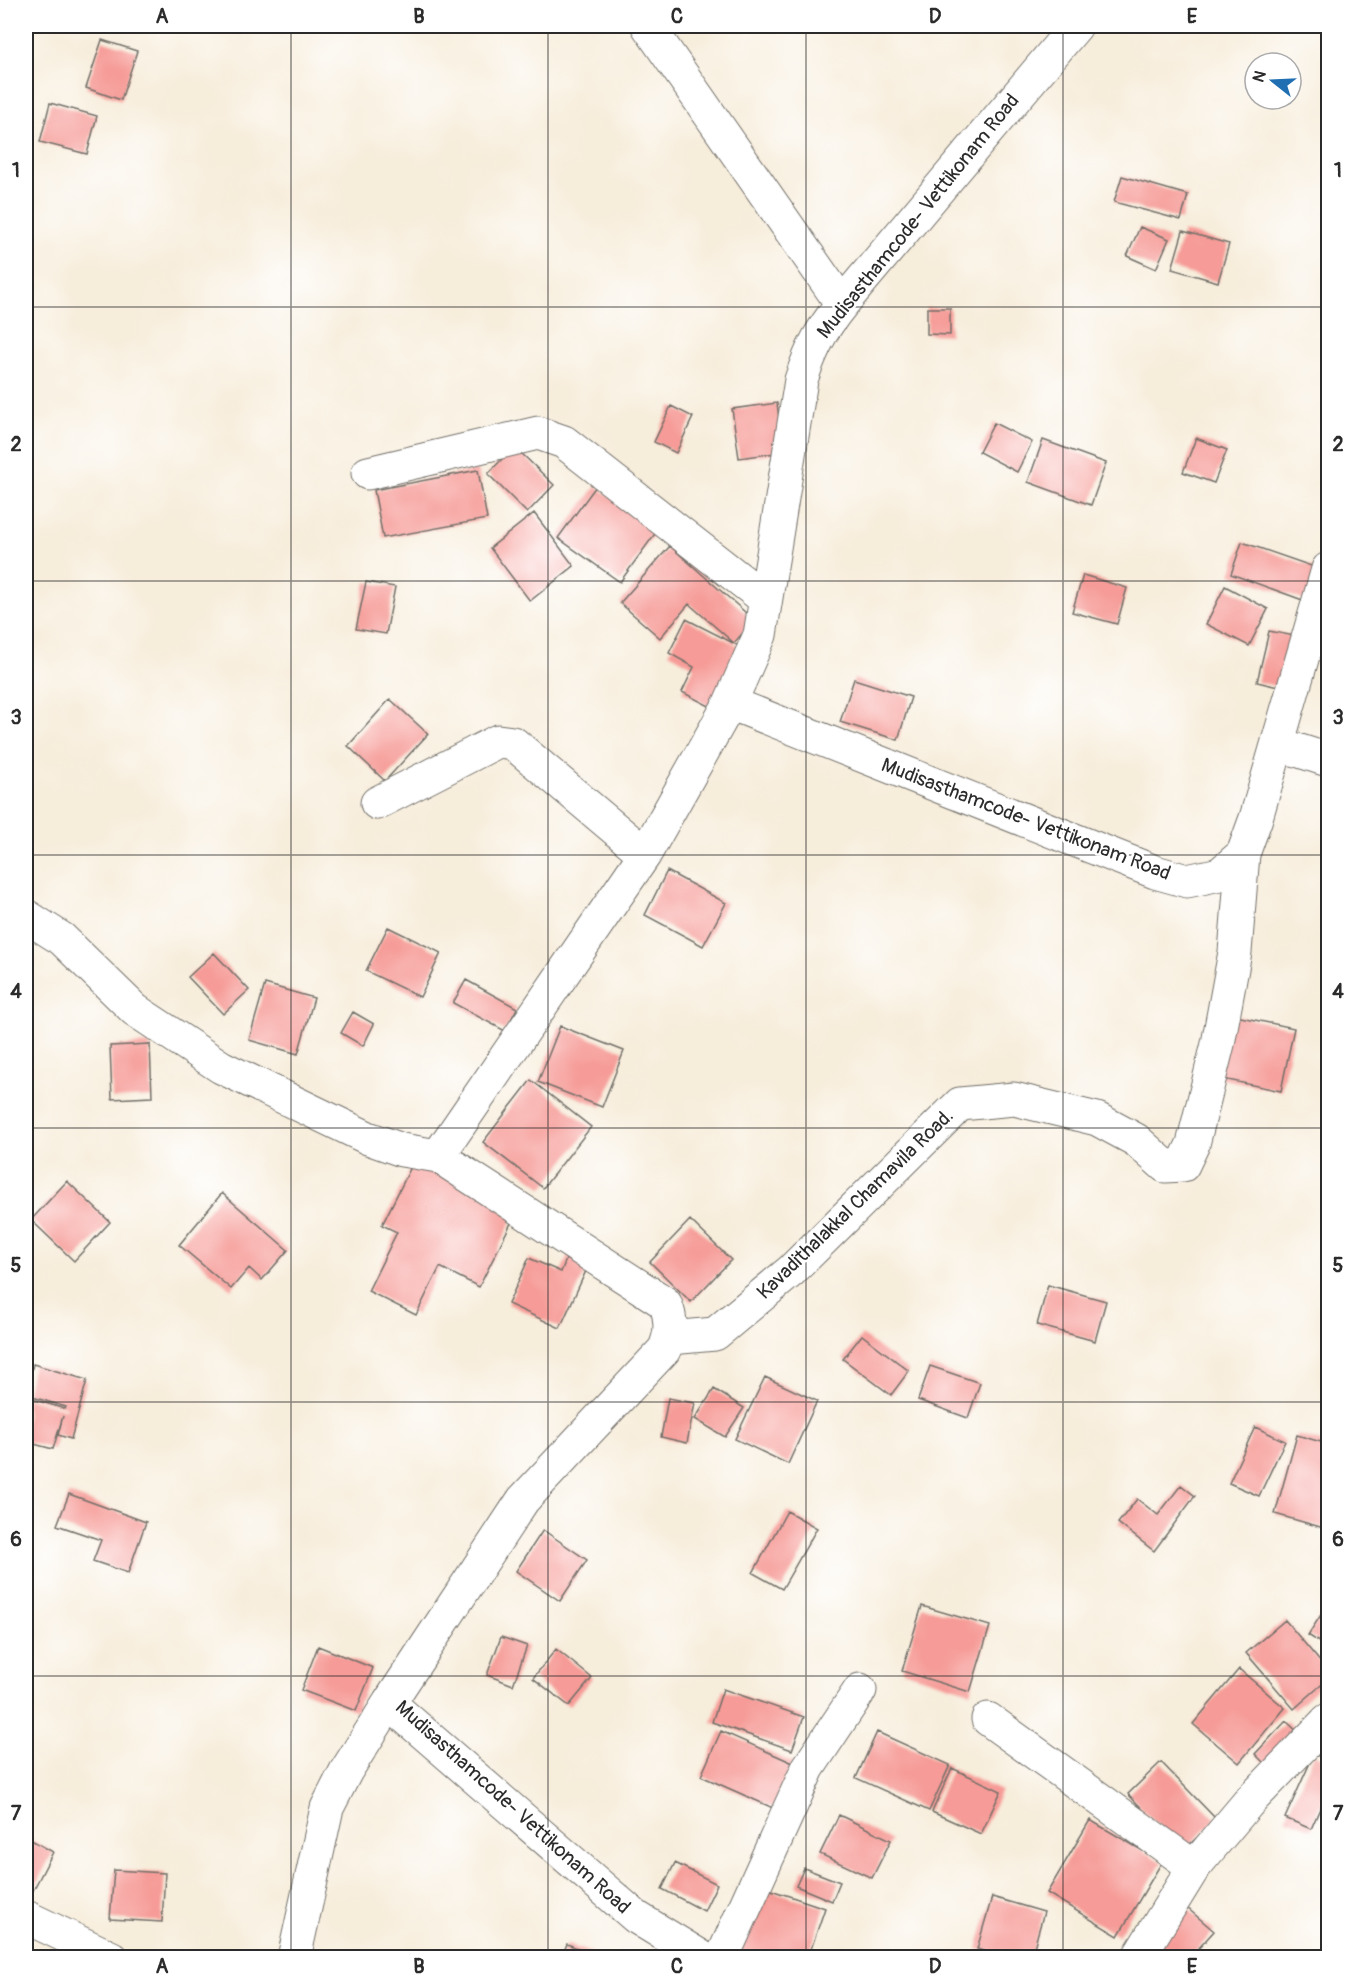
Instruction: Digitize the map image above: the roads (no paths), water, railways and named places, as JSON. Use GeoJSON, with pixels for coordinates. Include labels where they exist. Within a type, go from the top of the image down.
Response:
{"type":"FeatureCollection","features":[{"type":"Feature","properties":{"kind":"street"},"geometry":{"type":"LineString","coordinates":[[648,26],[842,304]]}},
{"type":"Feature","properties":{"kind":"street","name":"Mudisasthamcode- Vettikonam Road"},"geometry":{"type":"LineString","coordinates":[[438,1156],[645,854],[730,703],[760,635],[801,380],[810,352],[823,328],[1076,26]]}},
{"type":"Feature","properties":{"kind":"street"},"geometry":{"type":"LineString","coordinates":[[368,473],[538,433],[564,442],[765,599]]}},
{"type":"Feature","properties":{"kind":"street","name":"Mudisasthamcode- Vettikonam Road"},"geometry":{"type":"LineString","coordinates":[[730,703],[1155,872],[1187,881],[1220,874],[1243,854],[1256,818],[1328,570]]}},
{"type":"Feature","properties":{"kind":"street"},"geometry":{"type":"LineString","coordinates":[[377,803],[498,741],[513,743],[645,854]]}},
{"type":"Feature","properties":{"kind":"street"},"geometry":{"type":"LineString","coordinates":[[1278,744],[1329,760]]}},
{"type":"Feature","properties":{"kind":"street","name":"Kavadithalakkal Chamavila Road."},"geometry":{"type":"LineString","coordinates":[[670,1338],[715,1334],[791,1271],[960,1104],[1014,1100],[1097,1119],[1136,1140],[1165,1166],[1183,1165],[1193,1144],[1220,1033],[1235,952],[1243,854]]}},
{"type":"Feature","properties":{"kind":"street"},"geometry":{"type":"LineString","coordinates":[[26,916],[62,939],[135,1010],[221,1067],[368,1138],[402,1149],[438,1156],[665,1303],[670,1314],[670,1338]]}},
{"type":"Feature","properties":{"kind":"street","name":"Mudisasthamcode- Vettikonam Road"},"geometry":{"type":"LineString","coordinates":[[670,1338],[664,1350],[523,1500],[389,1702],[636,1917],[703,1958]]}},
{"type":"Feature","properties":{"kind":"street"},"geometry":{"type":"LineString","coordinates":[[722,1958],[808,1768],[860,1690]]}},
{"type":"Feature","properties":{"kind":"street"},"geometry":{"type":"LineString","coordinates":[[294,1958],[327,1808],[346,1771],[389,1702]]}},
{"type":"Feature","properties":{"kind":"street"},"geometry":{"type":"LineString","coordinates":[[988,1719],[1194,1867]]}},
{"type":"Feature","properties":{"kind":"street"},"geometry":{"type":"LineString","coordinates":[[1138,1958],[1194,1867],[1248,1803],[1329,1720]]}},
{"type":"Feature","properties":{"kind":"street"},"geometry":{"type":"LineString","coordinates":[[26,1917],[112,1958]]}}]}
